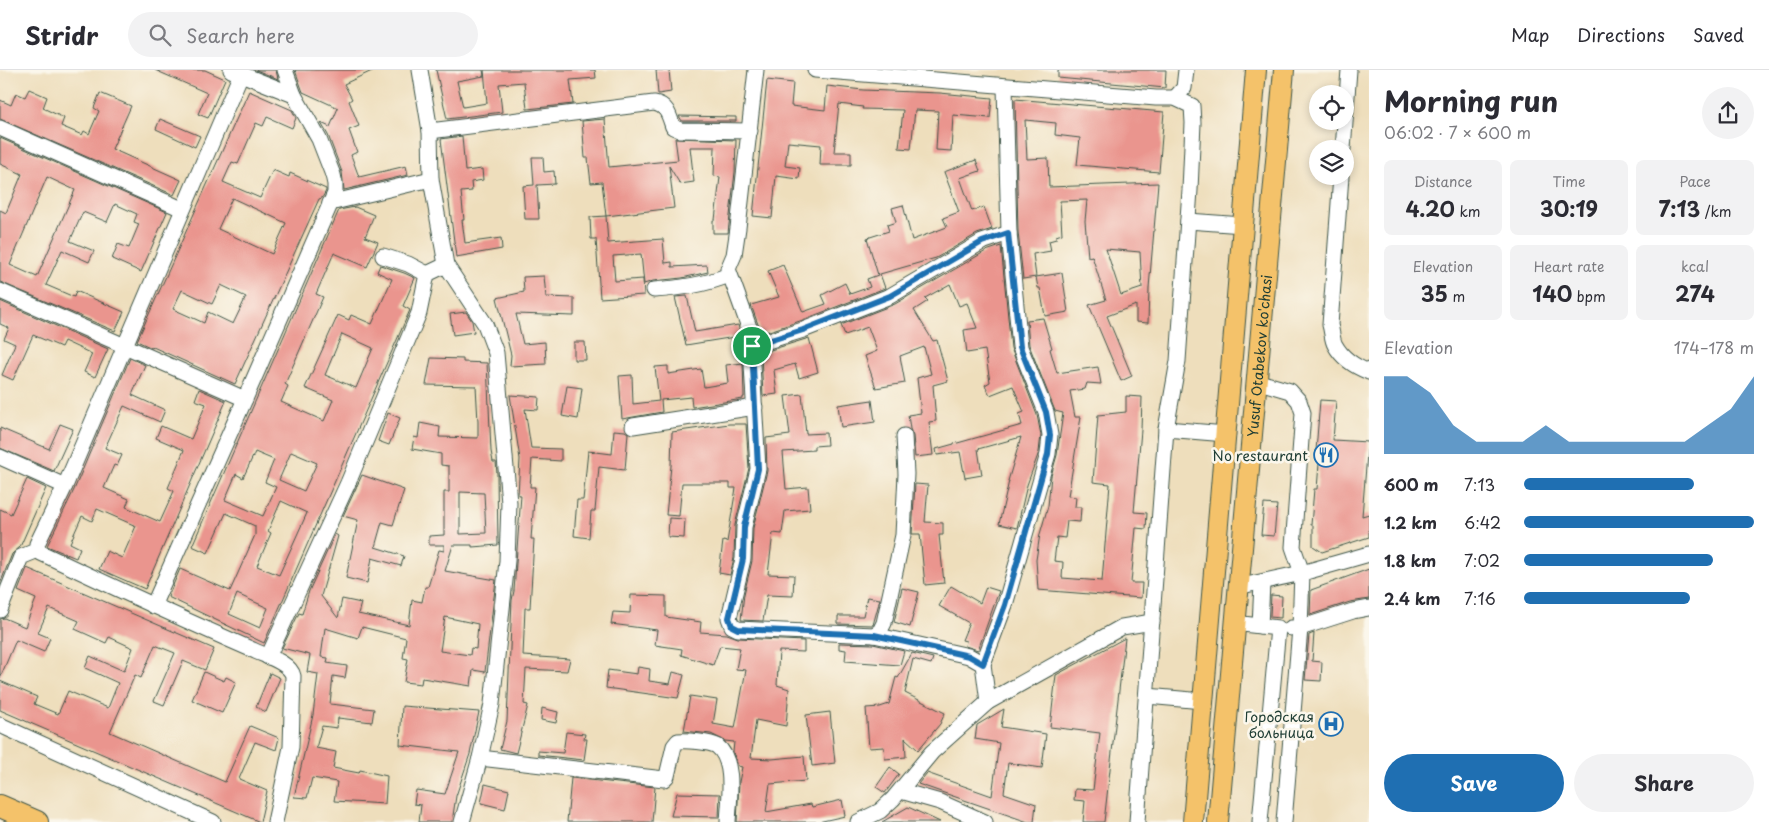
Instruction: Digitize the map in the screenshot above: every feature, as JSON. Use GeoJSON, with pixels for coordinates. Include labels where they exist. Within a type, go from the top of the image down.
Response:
{"type":"FeatureCollection","features":[{"type":"Feature","properties":{"kind":"highway"},"geometry":{"type":"LineString","coordinates":[[0,806],[28,820]]}},
{"type":"Feature","properties":{"kind":"main road","name":"Yusuf Otabekov ko'chasi"},"geometry":{"type":"LineString","coordinates":[[1193,822],[1256,70]]}},
{"type":"Feature","properties":{"kind":"main road","name":"Yusuf Otabekov ko'chasi"},"geometry":{"type":"LineString","coordinates":[[1218,822],[1237,587],[1284,70]]}},
{"type":"Feature","properties":{"kind":"street"},"geometry":{"type":"LineString","coordinates":[[152,606],[245,400],[335,193],[333,175],[319,139],[294,95],[285,70]]}},
{"type":"Feature","properties":{"kind":"street"},"geometry":{"type":"LineString","coordinates":[[420,70],[430,131],[431,179],[446,266],[485,324],[496,353],[509,503],[507,561],[492,704],[480,758],[462,822]]}},
{"type":"Feature","properties":{"kind":"street"},"geometry":{"type":"LineString","coordinates":[[756,70],[734,255],[728,270],[750,330],[758,469],[744,527],[743,559],[729,618],[730,623],[738,629],[874,635],[969,656],[983,664]]}},
{"type":"Feature","properties":{"kind":"street"},"geometry":{"type":"LineString","coordinates":[[815,70],[1005,87],[1175,98],[1192,106],[1193,133],[1178,361],[1166,429],[1137,822]]}},
{"type":"Feature","properties":{"kind":"street"},"geometry":{"type":"LineString","coordinates":[[1175,98],[1184,88],[1186,70]]}},
{"type":"Feature","properties":{"kind":"street"},"geometry":{"type":"LineString","coordinates":[[1344,140],[1349,70]]}},
{"type":"Feature","properties":{"kind":"street"},"geometry":{"type":"LineString","coordinates":[[38,550],[38,544],[182,208],[236,72],[294,95]]}},
{"type":"Feature","properties":{"kind":"street"},"geometry":{"type":"LineString","coordinates":[[988,702],[983,664],[1005,605],[1048,454],[1050,435],[1046,412],[1020,347],[1008,233],[1005,87]]}},
{"type":"Feature","properties":{"kind":"street"},"geometry":{"type":"LineString","coordinates":[[430,131],[654,103],[661,104],[666,108],[673,126],[680,130],[750,131]]}},
{"type":"Feature","properties":{"kind":"street"},"geometry":{"type":"LineString","coordinates":[[0,128],[182,208]]}},
{"type":"Feature","properties":{"kind":"street"},"geometry":{"type":"LineString","coordinates":[[330,203],[431,179]]}},
{"type":"Feature","properties":{"kind":"street"},"geometry":{"type":"LineString","coordinates":[[1340,185],[1330,325],[1334,344],[1343,356],[1358,368],[1369,372]]}},
{"type":"Feature","properties":{"kind":"street"},"geometry":{"type":"LineString","coordinates":[[1188,221],[1243,225]]}},
{"type":"Feature","properties":{"kind":"street"},"geometry":{"type":"LineString","coordinates":[[752,346],[803,330],[890,296],[982,242],[1008,233]]}},
{"type":"Feature","properties":{"kind":"street"},"geometry":{"type":"LineString","coordinates":[[383,256],[408,264],[427,274]]}},
{"type":"Feature","properties":{"kind":"street"},"geometry":{"type":"LineString","coordinates":[[427,274],[446,266]]}},
{"type":"Feature","properties":{"kind":"street"},"geometry":{"type":"LineString","coordinates":[[268,657],[348,483],[419,313],[427,274]]}},
{"type":"Feature","properties":{"kind":"street"},"geometry":{"type":"LineString","coordinates":[[654,290],[713,282],[729,275]]}},
{"type":"Feature","properties":{"kind":"street"},"geometry":{"type":"LineString","coordinates":[[0,291],[245,400]]}},
{"type":"Feature","properties":{"kind":"street"},"geometry":{"type":"LineString","coordinates":[[1256,381],[1290,391],[1299,401],[1303,413],[1293,547],[1302,573],[1300,628],[1284,822]]}},
{"type":"Feature","properties":{"kind":"street"},"geometry":{"type":"LineString","coordinates":[[633,426],[755,407]]}},
{"type":"Feature","properties":{"kind":"street"},"geometry":{"type":"LineString","coordinates":[[1166,429],[1226,434]]}},
{"type":"Feature","properties":{"kind":"street"},"geometry":{"type":"LineString","coordinates":[[874,635],[880,631],[884,623],[903,535],[906,474],[904,436]]}},
{"type":"Feature","properties":{"kind":"street"},"geometry":{"type":"LineString","coordinates":[[0,457],[64,486]]}},
{"type":"Feature","properties":{"kind":"street"},"geometry":{"type":"LineString","coordinates":[[38,550],[152,606],[290,668],[293,676],[290,747],[275,822]]}},
{"type":"Feature","properties":{"kind":"street"},"geometry":{"type":"LineString","coordinates":[[0,610],[21,557],[38,550]]}},
{"type":"Feature","properties":{"kind":"street"},"geometry":{"type":"LineString","coordinates":[[1237,587],[1302,573],[1369,554]]}},
{"type":"Feature","properties":{"kind":"street"},"geometry":{"type":"LineString","coordinates":[[1260,626],[1262,583]]}},
{"type":"Feature","properties":{"kind":"street"},"geometry":{"type":"LineString","coordinates":[[1234,623],[1278,628],[1300,628],[1353,611],[1369,608]]}},
{"type":"Feature","properties":{"kind":"street"},"geometry":{"type":"LineString","coordinates":[[858,822],[880,811],[901,791],[932,752],[988,702],[1122,627],[1152,622]]}},
{"type":"Feature","properties":{"kind":"street"},"geometry":{"type":"LineString","coordinates":[[1260,822],[1278,628]]}},
{"type":"Feature","properties":{"kind":"street"},"geometry":{"type":"LineString","coordinates":[[1147,696],[1204,701]]}},
{"type":"Feature","properties":{"kind":"street"},"geometry":{"type":"LineString","coordinates":[[0,725],[213,822]]}},
{"type":"Feature","properties":{"kind":"street"},"geometry":{"type":"LineString","coordinates":[[480,758],[664,779],[667,776],[674,746],[678,741],[715,745],[723,753],[728,767],[730,785],[728,822]]}},
{"type":"Feature","properties":{"kind":"street"},"geometry":{"type":"LineString","coordinates":[[1266,759],[1290,761]]}},
{"type":"Feature","properties":{"kind":"street"},"geometry":{"type":"LineString","coordinates":[[901,791],[940,802],[985,822]]}},
{"type":"Feature","properties":{"kind":"building"},"geometry":{"type":"Polygon","coordinates":[[[155,70],[205,70],[225,79],[208,118],[198,114],[207,93],[155,70]]]}},
{"type":"Feature","properties":{"kind":"building"},"geometry":{"type":"Polygon","coordinates":[[[256,70],[276,70],[278,79],[256,70]]]}},
{"type":"Feature","properties":{"kind":"building"},"geometry":{"type":"Polygon","coordinates":[[[295,70],[374,70],[344,84],[352,99],[349,101],[359,126],[349,130],[357,152],[351,155],[359,177],[406,166],[408,175],[344,190],[342,172],[328,135],[321,123],[330,127],[338,108],[303,92],[295,70]]]}},
{"type":"Feature","properties":{"kind":"building"},"geometry":{"type":"Polygon","coordinates":[[[436,70],[483,70],[484,76],[457,81],[463,107],[487,103],[484,70],[595,70],[596,78],[570,80],[573,104],[527,109],[524,82],[499,84],[502,112],[447,119],[436,70]]]}},
{"type":"Feature","properties":{"kind":"building"},"geometry":{"type":"Polygon","coordinates":[[[656,70],[669,70],[671,92],[658,94],[656,70]]]}},
{"type":"Feature","properties":{"kind":"building"},"geometry":{"type":"Polygon","coordinates":[[[1058,70],[1166,70],[1165,88],[1058,78],[1058,70]]]}},
{"type":"Feature","properties":{"kind":"building"},"geometry":{"type":"Polygon","coordinates":[[[767,80],[793,83],[791,106],[825,110],[827,86],[992,98],[990,118],[953,115],[951,151],[936,150],[938,111],[915,110],[911,149],[899,148],[903,110],[862,109],[863,107],[839,104],[834,152],[851,152],[851,165],[820,165],[821,145],[788,142],[785,166],[800,168],[799,179],[776,176],[772,218],[753,216],[767,80]]]}},
{"type":"Feature","properties":{"kind":"building"},"geometry":{"type":"Polygon","coordinates":[[[29,89],[47,97],[43,108],[64,118],[61,126],[82,135],[84,131],[89,134],[99,111],[94,108],[100,93],[131,106],[112,149],[181,180],[174,195],[0,119],[0,100],[11,105],[16,93],[25,97],[29,89]]]}},
{"type":"Feature","properties":{"kind":"building"},"geometry":{"type":"Polygon","coordinates":[[[249,91],[292,110],[296,118],[292,128],[267,117],[263,126],[256,123],[238,164],[232,162],[223,182],[260,198],[273,170],[289,177],[290,173],[326,189],[322,198],[319,199],[235,384],[137,341],[249,91]],[[232,198],[218,229],[272,254],[286,223],[232,198]],[[221,285],[212,304],[182,290],[173,309],[204,323],[208,312],[233,324],[246,297],[221,285]]]}},
{"type":"Feature","properties":{"kind":"building"},"geometry":{"type":"Polygon","coordinates":[[[1015,99],[1164,112],[1159,172],[1077,165],[1080,138],[1055,135],[1056,123],[1025,120],[1027,159],[1048,158],[1049,187],[1158,183],[1148,323],[1136,322],[1136,305],[1107,316],[1132,376],[1121,381],[1089,305],[1106,300],[1092,256],[1088,257],[1085,221],[1087,200],[1060,201],[1062,234],[1056,236],[1056,239],[1049,241],[1051,251],[1033,254],[1036,277],[1023,279],[1018,232],[1015,99]],[[1106,249],[1121,295],[1142,288],[1140,252],[1106,249]]]}},
{"type":"Feature","properties":{"kind":"building"},"geometry":{"type":"Polygon","coordinates":[[[679,116],[736,117],[736,121],[682,121],[679,116]]]}},
{"type":"Feature","properties":{"kind":"building"},"geometry":{"type":"Polygon","coordinates":[[[160,119],[200,136],[195,147],[156,129],[160,119]]]}},
{"type":"Feature","properties":{"kind":"building"},"geometry":{"type":"Polygon","coordinates":[[[605,119],[609,167],[678,160],[675,138],[736,140],[735,172],[728,233],[713,233],[713,220],[715,220],[720,177],[714,176],[715,147],[690,147],[694,182],[680,184],[669,166],[674,208],[606,216],[602,182],[591,183],[588,158],[585,158],[582,121],[605,119]]]}},
{"type":"Feature","properties":{"kind":"building"},"geometry":{"type":"Polygon","coordinates":[[[462,136],[465,171],[482,169],[483,180],[471,182],[472,191],[461,192],[465,243],[501,238],[502,249],[456,257],[441,139],[462,136]]]}},
{"type":"Feature","properties":{"kind":"building"},"geometry":{"type":"Polygon","coordinates":[[[0,138],[167,212],[141,272],[112,259],[118,244],[129,248],[139,224],[134,222],[137,214],[115,204],[107,222],[83,212],[70,241],[94,251],[89,262],[62,250],[46,285],[74,297],[76,291],[124,312],[115,331],[0,282],[0,210],[6,213],[22,174],[0,164],[0,138]],[[47,177],[10,265],[37,277],[75,190],[47,177]]]}},
{"type":"Feature","properties":{"kind":"building"},"geometry":{"type":"Polygon","coordinates":[[[532,157],[543,157],[544,172],[554,171],[555,184],[537,185],[539,219],[525,219],[523,186],[534,185],[532,157]]]}},
{"type":"Feature","properties":{"kind":"building"},"geometry":{"type":"Polygon","coordinates":[[[976,160],[980,171],[960,178],[972,211],[984,207],[992,229],[977,234],[936,258],[880,274],[885,288],[800,321],[760,334],[751,305],[779,297],[768,271],[783,265],[803,312],[826,304],[822,295],[845,283],[850,294],[870,287],[867,279],[878,275],[867,238],[889,231],[887,225],[896,222],[892,208],[903,205],[912,240],[947,227],[943,218],[959,212],[944,172],[976,160]]]}},
{"type":"Feature","properties":{"kind":"building"},"geometry":{"type":"Polygon","coordinates":[[[355,207],[374,215],[365,237],[378,242],[367,267],[334,253],[316,294],[323,297],[285,384],[288,386],[281,402],[324,421],[333,400],[305,388],[338,315],[349,320],[351,315],[372,324],[392,279],[377,272],[380,265],[415,278],[403,306],[410,310],[264,643],[168,597],[180,569],[230,591],[255,535],[255,526],[226,513],[208,553],[192,546],[339,210],[355,207]],[[342,334],[325,375],[356,388],[373,348],[342,334]],[[255,452],[243,478],[236,474],[225,500],[263,516],[276,487],[265,482],[274,460],[255,452]],[[291,452],[279,480],[304,491],[317,463],[291,452]],[[281,501],[268,531],[271,533],[257,566],[279,575],[307,513],[281,501]],[[237,594],[229,614],[260,628],[268,608],[237,594]]]}},
{"type":"Feature","properties":{"kind":"building"},"geometry":{"type":"Polygon","coordinates":[[[606,216],[608,243],[663,239],[665,263],[672,262],[672,267],[707,265],[708,272],[644,284],[641,254],[613,256],[615,281],[643,279],[644,295],[600,298],[596,239],[591,239],[590,217],[606,216]]]}},
{"type":"Feature","properties":{"kind":"building"},"geometry":{"type":"Polygon","coordinates":[[[1001,246],[1011,348],[1037,415],[1041,435],[1039,452],[1027,485],[1017,528],[999,524],[1008,481],[1021,437],[978,449],[982,475],[965,478],[960,452],[937,455],[936,449],[1022,425],[1019,414],[1024,412],[1013,386],[990,395],[985,385],[990,382],[985,350],[967,353],[964,330],[977,328],[967,303],[959,306],[950,284],[925,298],[928,301],[914,310],[933,341],[937,340],[948,381],[933,385],[936,421],[929,422],[933,455],[915,457],[908,415],[921,413],[917,378],[931,374],[924,347],[900,356],[905,383],[876,388],[865,356],[877,351],[868,327],[845,335],[841,325],[895,304],[986,251],[1001,246]]]}},
{"type":"Feature","properties":{"kind":"building"},"geometry":{"type":"Polygon","coordinates":[[[1062,273],[1068,312],[1045,316],[1036,277],[1062,273]]]}},
{"type":"Feature","properties":{"kind":"building"},"geometry":{"type":"Polygon","coordinates":[[[544,276],[546,297],[574,298],[574,316],[516,314],[523,344],[545,342],[546,364],[510,366],[511,355],[497,298],[524,292],[523,277],[544,276]]]}},
{"type":"Feature","properties":{"kind":"building"},"geometry":{"type":"Polygon","coordinates":[[[687,296],[695,332],[738,325],[741,336],[686,345],[675,297],[687,296]]]}},
{"type":"Feature","properties":{"kind":"building"},"geometry":{"type":"Polygon","coordinates":[[[0,301],[108,349],[95,377],[84,372],[92,354],[64,341],[61,347],[33,335],[13,380],[2,375],[15,344],[4,339],[9,328],[0,324],[0,301]]]}},
{"type":"Feature","properties":{"kind":"building"},"geometry":{"type":"Polygon","coordinates":[[[466,312],[472,321],[474,332],[453,335],[450,314],[466,312]]]}},
{"type":"Feature","properties":{"kind":"building"},"geometry":{"type":"Polygon","coordinates":[[[1043,318],[1057,373],[1098,367],[1101,384],[1087,383],[1085,389],[1070,391],[1075,417],[1081,417],[1068,496],[1076,497],[1075,507],[1081,507],[1080,522],[1067,521],[1065,538],[1057,537],[1054,561],[1063,562],[1062,578],[1102,581],[1110,484],[1093,482],[1098,415],[1126,412],[1126,396],[1142,397],[1134,512],[1147,513],[1146,529],[1136,528],[1131,583],[1142,583],[1141,598],[1038,590],[1036,560],[1040,534],[1048,506],[1051,476],[1057,455],[1063,413],[1055,411],[1029,345],[1027,320],[1043,318]]]}},
{"type":"Feature","properties":{"kind":"building"},"geometry":{"type":"Polygon","coordinates":[[[809,338],[818,372],[799,378],[795,364],[774,370],[777,394],[763,396],[761,353],[809,338]]]}},
{"type":"Feature","properties":{"kind":"building"},"geometry":{"type":"Polygon","coordinates":[[[574,342],[585,342],[586,360],[574,360],[574,342]]]}},
{"type":"Feature","properties":{"kind":"building"},"geometry":{"type":"Polygon","coordinates":[[[130,358],[145,365],[132,395],[165,410],[160,422],[124,406],[105,448],[122,455],[117,466],[114,465],[104,488],[129,499],[126,507],[160,522],[174,491],[168,488],[184,450],[156,438],[161,426],[191,439],[206,404],[195,400],[199,389],[226,401],[145,589],[99,569],[107,551],[122,558],[136,526],[97,509],[92,521],[82,516],[70,543],[80,548],[76,558],[47,546],[74,490],[130,358]]]}},
{"type":"Feature","properties":{"kind":"building"},"geometry":{"type":"Polygon","coordinates":[[[431,358],[463,359],[463,362],[487,363],[491,451],[493,462],[496,462],[497,474],[498,545],[472,547],[472,545],[453,545],[445,571],[496,580],[485,672],[473,670],[471,686],[422,678],[421,684],[404,682],[408,659],[403,658],[406,638],[362,627],[358,638],[325,628],[321,657],[328,658],[327,663],[347,666],[345,678],[333,676],[330,704],[374,709],[372,722],[338,718],[337,728],[322,726],[316,748],[336,752],[333,768],[359,773],[360,770],[387,776],[385,804],[334,801],[337,782],[312,778],[307,798],[294,797],[313,715],[318,674],[307,672],[310,655],[282,648],[299,613],[302,614],[309,591],[335,534],[338,536],[321,596],[338,618],[342,599],[361,603],[358,614],[409,625],[412,600],[422,602],[425,587],[428,587],[439,550],[444,551],[444,545],[429,545],[429,536],[444,535],[444,492],[449,492],[449,466],[441,465],[441,454],[412,449],[414,437],[418,438],[420,423],[440,427],[439,437],[478,438],[476,386],[426,385],[431,358]],[[460,492],[460,534],[486,533],[484,493],[460,492]],[[445,617],[440,651],[470,655],[471,648],[476,649],[478,624],[445,617]]]}},
{"type":"Feature","properties":{"kind":"building"},"geometry":{"type":"Polygon","coordinates":[[[743,363],[743,399],[692,407],[691,397],[661,400],[662,412],[622,419],[619,376],[632,375],[633,404],[659,401],[655,367],[668,366],[668,374],[701,369],[704,387],[728,383],[726,365],[743,363]]]}},
{"type":"Feature","properties":{"kind":"building"},"geometry":{"type":"Polygon","coordinates":[[[567,386],[582,388],[578,419],[562,416],[567,386]]]}},
{"type":"Feature","properties":{"kind":"building"},"geometry":{"type":"Polygon","coordinates":[[[802,394],[806,434],[826,433],[827,445],[814,446],[814,450],[783,452],[786,489],[808,487],[810,509],[785,511],[782,534],[773,533],[768,574],[794,575],[793,596],[767,595],[763,621],[741,620],[744,594],[752,561],[753,528],[767,471],[766,438],[790,435],[785,396],[802,394]]]}},
{"type":"Feature","properties":{"kind":"building"},"geometry":{"type":"Polygon","coordinates":[[[510,395],[539,397],[538,410],[525,409],[531,448],[561,449],[561,461],[532,459],[530,487],[535,487],[531,539],[534,539],[530,608],[525,608],[523,656],[570,659],[567,671],[526,669],[524,704],[528,705],[516,753],[500,749],[507,721],[512,600],[521,495],[518,495],[520,459],[510,395]]]}},
{"type":"Feature","properties":{"kind":"building"},"geometry":{"type":"Polygon","coordinates":[[[872,400],[875,422],[841,427],[838,405],[872,400]]]}},
{"type":"Feature","properties":{"kind":"building"},"geometry":{"type":"Polygon","coordinates":[[[1320,400],[1336,401],[1333,440],[1368,442],[1362,516],[1369,514],[1369,537],[1322,552],[1313,546],[1313,525],[1311,525],[1314,489],[1317,489],[1320,451],[1316,451],[1320,400]]]}},
{"type":"Feature","properties":{"kind":"building"},"geometry":{"type":"Polygon","coordinates":[[[388,413],[400,418],[389,445],[378,441],[388,413]]]}},
{"type":"Feature","properties":{"kind":"building"},"geometry":{"type":"Polygon","coordinates":[[[60,424],[73,429],[54,471],[0,448],[0,428],[49,449],[60,424]]]}},
{"type":"Feature","properties":{"kind":"building"},"geometry":{"type":"Polygon","coordinates":[[[729,424],[746,424],[749,468],[735,525],[734,558],[730,575],[719,573],[723,541],[727,542],[736,488],[730,488],[730,483],[682,483],[679,516],[666,515],[672,432],[729,424]]]}},
{"type":"Feature","properties":{"kind":"building"},"geometry":{"type":"Polygon","coordinates":[[[614,430],[628,433],[625,470],[599,467],[595,511],[591,511],[589,538],[574,536],[577,500],[583,500],[588,451],[612,454],[614,430]]]}},
{"type":"Feature","properties":{"kind":"building"},"geometry":{"type":"Polygon","coordinates":[[[362,475],[404,490],[393,525],[382,522],[375,547],[404,556],[401,566],[372,558],[367,583],[346,578],[358,520],[343,516],[362,475]]]}},
{"type":"Feature","properties":{"kind":"building"},"geometry":{"type":"Polygon","coordinates":[[[27,479],[46,488],[20,547],[12,554],[0,584],[0,509],[11,514],[27,479]]]}},
{"type":"Feature","properties":{"kind":"building"},"geometry":{"type":"Polygon","coordinates":[[[915,484],[928,485],[925,522],[943,523],[943,535],[939,535],[944,583],[925,585],[920,534],[912,534],[915,484]]]}},
{"type":"Feature","properties":{"kind":"building"},"geometry":{"type":"Polygon","coordinates":[[[1264,504],[1277,505],[1274,536],[1261,535],[1264,504]]]}},
{"type":"Feature","properties":{"kind":"building"},"geometry":{"type":"Polygon","coordinates":[[[669,518],[685,519],[684,538],[668,537],[669,518]]]}},
{"type":"Feature","properties":{"kind":"building"},"geometry":{"type":"Polygon","coordinates":[[[27,568],[214,649],[205,670],[183,661],[164,705],[154,701],[175,653],[155,645],[141,678],[135,675],[110,732],[225,782],[250,726],[279,738],[276,750],[255,742],[239,779],[267,791],[260,822],[0,710],[0,681],[37,697],[34,704],[58,714],[68,691],[108,708],[118,683],[85,668],[90,656],[124,671],[133,648],[109,637],[106,643],[75,629],[79,621],[49,608],[38,633],[50,638],[44,652],[16,640],[0,678],[0,619],[4,618],[25,627],[36,599],[18,591],[27,568]]]}},
{"type":"Feature","properties":{"kind":"building"},"geometry":{"type":"Polygon","coordinates":[[[1369,569],[1369,599],[1350,602],[1310,615],[1311,590],[1369,569]]]}},
{"type":"Feature","properties":{"kind":"building"},"geometry":{"type":"Polygon","coordinates":[[[951,586],[980,603],[986,587],[999,591],[978,650],[965,646],[966,641],[962,640],[969,623],[939,606],[951,586]]]}},
{"type":"Feature","properties":{"kind":"building"},"geometry":{"type":"Polygon","coordinates":[[[902,588],[919,592],[910,627],[894,622],[902,588]]]}},
{"type":"Feature","properties":{"kind":"building"},"geometry":{"type":"Polygon","coordinates":[[[631,595],[666,596],[666,617],[701,622],[700,632],[727,634],[738,638],[804,641],[804,652],[779,651],[777,685],[789,689],[786,726],[756,720],[751,758],[772,759],[804,756],[806,781],[770,784],[766,812],[811,804],[812,807],[842,800],[845,816],[818,822],[737,822],[739,782],[742,767],[738,766],[733,752],[734,742],[725,741],[711,734],[684,731],[690,696],[717,700],[713,724],[735,728],[746,670],[736,669],[740,648],[720,646],[713,665],[681,655],[682,649],[655,645],[657,630],[611,624],[613,612],[630,613],[631,595]]]}},
{"type":"Feature","properties":{"kind":"building"},"geometry":{"type":"Polygon","coordinates":[[[1271,595],[1282,596],[1281,618],[1270,617],[1271,595]]]}},
{"type":"Feature","properties":{"kind":"building"},"geometry":{"type":"Polygon","coordinates":[[[867,597],[880,599],[873,625],[838,624],[838,616],[863,616],[867,597]]]}},
{"type":"Feature","properties":{"kind":"building"},"geometry":{"type":"Polygon","coordinates":[[[1314,633],[1312,661],[1322,662],[1321,681],[1305,680],[1309,635],[1314,633]]]}},
{"type":"Feature","properties":{"kind":"building"},"geometry":{"type":"Polygon","coordinates":[[[1125,638],[1104,822],[1083,822],[1085,801],[1074,800],[1075,789],[1093,790],[1100,733],[1050,727],[1056,675],[1125,638]]]}},
{"type":"Feature","properties":{"kind":"building"},"geometry":{"type":"Polygon","coordinates":[[[839,643],[873,644],[904,651],[900,665],[845,661],[846,650],[839,649],[839,643]]]}},
{"type":"Feature","properties":{"kind":"building"},"geometry":{"type":"Polygon","coordinates":[[[912,653],[933,658],[931,664],[913,659],[905,693],[945,713],[940,724],[918,750],[905,738],[906,757],[885,759],[884,747],[869,748],[866,708],[889,704],[896,677],[898,678],[912,653]]]}},
{"type":"Feature","properties":{"kind":"building"},"geometry":{"type":"Polygon","coordinates":[[[638,667],[650,669],[649,681],[670,684],[673,672],[684,675],[678,698],[606,688],[608,670],[637,674],[638,667]]]}},
{"type":"Feature","properties":{"kind":"building"},"geometry":{"type":"Polygon","coordinates":[[[204,672],[224,681],[226,677],[236,682],[222,713],[192,700],[204,672]]]}},
{"type":"Feature","properties":{"kind":"building"},"geometry":{"type":"Polygon","coordinates":[[[270,673],[280,678],[266,712],[256,707],[270,673]]]}},
{"type":"Feature","properties":{"kind":"building"},"geometry":{"type":"Polygon","coordinates":[[[402,706],[479,712],[470,754],[456,796],[452,822],[419,822],[421,805],[414,804],[416,790],[445,794],[459,752],[400,745],[402,706]]]}},
{"type":"Feature","properties":{"kind":"building"},"geometry":{"type":"Polygon","coordinates":[[[542,708],[558,712],[556,723],[541,720],[542,708]]]}},
{"type":"Feature","properties":{"kind":"building"},"geometry":{"type":"Polygon","coordinates":[[[1004,709],[1001,727],[1046,734],[1042,768],[1008,763],[1004,793],[1036,804],[1034,822],[1028,822],[918,784],[927,773],[992,796],[999,743],[975,739],[977,725],[1004,709]]]}},
{"type":"Feature","properties":{"kind":"building"},"geometry":{"type":"Polygon","coordinates":[[[830,712],[835,763],[812,766],[806,715],[830,712]]]}},
{"type":"Feature","properties":{"kind":"building"},"geometry":{"type":"Polygon","coordinates":[[[566,732],[585,734],[584,739],[587,739],[584,760],[538,755],[538,751],[563,753],[566,732]]]}},
{"type":"Feature","properties":{"kind":"building"},"geometry":{"type":"Polygon","coordinates":[[[890,767],[899,774],[885,793],[876,787],[890,767]]]}},
{"type":"Feature","properties":{"kind":"building"},"geometry":{"type":"Polygon","coordinates":[[[571,778],[655,787],[652,822],[567,822],[571,778]]]}},
{"type":"Feature","properties":{"kind":"building"},"geometry":{"type":"Polygon","coordinates":[[[485,784],[509,790],[505,809],[481,803],[485,784]]]}},
{"type":"Feature","properties":{"kind":"building"},"geometry":{"type":"Polygon","coordinates":[[[677,793],[720,794],[719,817],[671,816],[677,793]]]}},
{"type":"Feature","properties":{"kind":"building"},"geometry":{"type":"Polygon","coordinates":[[[908,807],[940,822],[882,822],[908,807]]]}},
{"type":"Feature","properties":{"kind":"place","name":"No restaurant"},"geometry":{"type":"Point","coordinates":[1326,455]}},
{"type":"Feature","properties":{"kind":"place","name":"Городская больница"},"geometry":{"type":"Point","coordinates":[1331,724]}},
{"type":"Feature","properties":{"kind":"route"},"geometry":{"type":"LineString","coordinates":[[1008,233],[1020,347],[1046,412],[1050,435],[1048,454],[1005,605],[983,664],[969,656],[874,635],[738,629],[732,626],[729,618],[743,559],[744,527],[758,469],[752,346],[803,330],[890,296],[982,242],[1008,233]]}}]}
